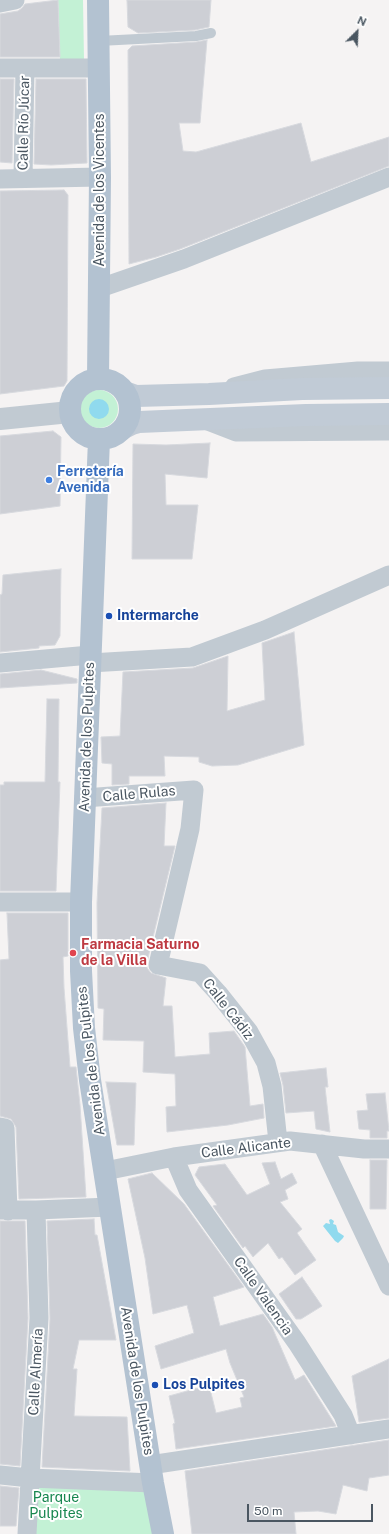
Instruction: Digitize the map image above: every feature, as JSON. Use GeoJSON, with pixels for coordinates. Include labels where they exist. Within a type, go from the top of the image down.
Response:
{"type":"FeatureCollection","features":[{"type":"Feature","properties":{"kind":"main road","name":"Avenida de los Vicentes"},"geometry":{"type":"LineString","coordinates":[[98,0],[100,177],[98,379]]}},
{"type":"Feature","properties":{"kind":"main road"},"geometry":{"type":"LineString","coordinates":[[124,428],[130,413],[128,398],[121,387],[111,381],[98,379],[84,383],[78,388],[73,395],[70,404],[72,421],[84,435],[99,439],[112,437],[124,428],[140,422],[389,414]]}},
{"type":"Feature","properties":{"kind":"main road"},"geometry":{"type":"LineString","coordinates":[[125,392],[136,396],[302,389],[389,388]]}},
{"type":"Feature","properties":{"kind":"main road","name":"Avenida de los Pulpites"},"geometry":{"type":"LineString","coordinates":[[99,439],[81,902],[81,971],[84,1028],[90,1080],[152,1474],[163,1534]]}},
{"type":"Feature","properties":{"kind":"street"},"geometry":{"type":"LineString","coordinates":[[0,3],[15,0]]}},
{"type":"Feature","properties":{"kind":"street"},"geometry":{"type":"LineString","coordinates":[[0,68],[99,68]]}},
{"type":"Feature","properties":{"kind":"street","name":"Calle Río Júcar"},"geometry":{"type":"LineString","coordinates":[[23,178],[25,68]]}},
{"type":"Feature","properties":{"kind":"street"},"geometry":{"type":"LineString","coordinates":[[0,179],[100,177]]}},
{"type":"Feature","properties":{"kind":"street"},"geometry":{"type":"LineString","coordinates":[[100,288],[184,259],[389,177]]}},
{"type":"Feature","properties":{"kind":"street"},"geometry":{"type":"LineString","coordinates":[[209,394],[265,379],[358,371],[389,371]]}},
{"type":"Feature","properties":{"kind":"street"},"geometry":{"type":"LineString","coordinates":[[0,419],[70,412]]}},
{"type":"Feature","properties":{"kind":"street"},"geometry":{"type":"LineString","coordinates":[[204,419],[236,432],[389,431]]}},
{"type":"Feature","properties":{"kind":"street"},"geometry":{"type":"LineString","coordinates":[[0,664],[90,659],[192,657],[265,630],[389,574]]}},
{"type":"Feature","properties":{"kind":"street","name":"Calle Rulas"},"geometry":{"type":"LineString","coordinates":[[84,798],[194,790]]}},
{"type":"Feature","properties":{"kind":"street","name":"Calle Cádiz"},"geometry":{"type":"LineString","coordinates":[[194,790],[190,829],[158,965],[200,973],[249,1032],[266,1063],[272,1086],[278,1142]]}},
{"type":"Feature","properties":{"kind":"street"},"geometry":{"type":"LineString","coordinates":[[0,902],[81,902]]}},
{"type":"Feature","properties":{"kind":"street"},"geometry":{"type":"LineString","coordinates":[[0,1128],[6,1128],[4,1210],[110,1207]]}},
{"type":"Feature","properties":{"kind":"street","name":"Calle Alicante"},"geometry":{"type":"LineString","coordinates":[[105,1170],[174,1157],[290,1141],[389,1149]]}},
{"type":"Feature","properties":{"kind":"street"},"geometry":{"type":"LineString","coordinates":[[322,1144],[389,1286]]}},
{"type":"Feature","properties":{"kind":"street","name":"Calle Valencia"},"geometry":{"type":"LineString","coordinates":[[174,1157],[188,1190],[297,1343],[343,1415],[351,1435]]}},
{"type":"Feature","properties":{"kind":"street","name":"Calle Almería"},"geometry":{"type":"LineString","coordinates":[[27,1534],[39,1318],[36,1210]]}},
{"type":"Feature","properties":{"kind":"street"},"geometry":{"type":"LineString","coordinates":[[0,1475],[30,1478],[152,1474],[389,1429]]}},
{"type":"Feature","properties":{"kind":"lane"},"geometry":{"type":"LineString","coordinates":[[99,41],[196,36],[211,33]]}},
{"type":"Feature","properties":{"kind":"green space"},"geometry":{"type":"Polygon","coordinates":[[[58,0],[83,0],[84,60],[60,60],[58,0]]]}},
{"type":"Feature","properties":{"kind":"green space"},"geometry":{"type":"Polygon","coordinates":[[[95,390],[103,390],[110,393],[115,398],[118,409],[115,420],[110,425],[103,428],[95,428],[88,425],[83,420],[80,413],[80,405],[83,398],[88,393],[95,390]]]}},
{"type":"Feature","properties":{"kind":"green space","name":"Parque Pulpites"},"geometry":{"type":"Polygon","coordinates":[[[30,1478],[153,1483],[163,1534],[27,1534],[30,1478]]]}},
{"type":"Feature","properties":{"kind":"water"},"geometry":{"type":"Polygon","coordinates":[[[99,399],[106,402],[109,409],[106,416],[99,419],[92,416],[89,409],[92,402],[99,399]]]}},
{"type":"Feature","properties":{"kind":"water"},"geometry":{"type":"Polygon","coordinates":[[[331,1219],[334,1221],[333,1224],[336,1225],[338,1232],[344,1236],[338,1243],[323,1226],[326,1223],[330,1224],[329,1220],[331,1219]]]}},
{"type":"Feature","properties":{"kind":"building"},"geometry":{"type":"Polygon","coordinates":[[[58,0],[60,57],[0,57],[0,14],[18,11],[25,4],[58,0]]]}},
{"type":"Feature","properties":{"kind":"building"},"geometry":{"type":"Polygon","coordinates":[[[127,0],[211,0],[209,27],[195,30],[138,33],[128,27],[127,0]]]}},
{"type":"Feature","properties":{"kind":"building"},"geometry":{"type":"Polygon","coordinates":[[[207,40],[200,123],[179,123],[183,151],[196,152],[301,123],[311,162],[389,137],[389,166],[180,249],[129,264],[128,50],[132,46],[207,40]]]}},
{"type":"Feature","properties":{"kind":"building"},"geometry":{"type":"Polygon","coordinates":[[[0,79],[14,79],[12,163],[0,162],[0,79]]]}},
{"type":"Feature","properties":{"kind":"building"},"geometry":{"type":"Polygon","coordinates":[[[36,79],[86,79],[87,163],[51,165],[34,164],[36,79]]]}},
{"type":"Feature","properties":{"kind":"building"},"geometry":{"type":"Polygon","coordinates":[[[64,190],[68,195],[67,381],[64,386],[0,394],[0,191],[64,190]]]}},
{"type":"Feature","properties":{"kind":"building"},"geometry":{"type":"Polygon","coordinates":[[[53,431],[61,437],[60,506],[0,514],[0,436],[53,431]]]}},
{"type":"Feature","properties":{"kind":"building"},"geometry":{"type":"Polygon","coordinates":[[[210,443],[207,478],[165,474],[166,505],[198,505],[192,559],[132,559],[133,444],[166,445],[210,443]]]}},
{"type":"Feature","properties":{"kind":"building"},"geometry":{"type":"Polygon","coordinates":[[[61,569],[60,636],[55,645],[0,652],[0,595],[2,594],[3,575],[61,569]]]}},
{"type":"Feature","properties":{"kind":"building"},"geometry":{"type":"Polygon","coordinates":[[[294,632],[304,745],[238,765],[212,766],[199,762],[199,757],[164,756],[165,776],[129,776],[129,784],[112,785],[112,764],[102,763],[101,737],[120,736],[123,672],[193,668],[228,656],[227,711],[265,700],[262,643],[294,632]]]}},
{"type":"Feature","properties":{"kind":"building"},"geometry":{"type":"Polygon","coordinates":[[[41,670],[77,679],[77,683],[0,688],[0,674],[41,670]]]}},
{"type":"Feature","properties":{"kind":"building"},"geometry":{"type":"Polygon","coordinates":[[[47,699],[59,699],[58,782],[60,782],[56,891],[0,891],[0,785],[4,785],[4,782],[45,782],[47,699]]]}},
{"type":"Feature","properties":{"kind":"building"},"geometry":{"type":"Polygon","coordinates":[[[166,803],[164,846],[175,846],[147,962],[147,968],[151,973],[166,978],[163,1006],[172,1006],[175,1057],[210,1054],[209,1033],[234,1031],[245,1047],[250,1106],[263,1104],[264,1118],[228,1125],[167,1132],[166,1107],[176,1106],[175,1074],[143,1072],[144,1041],[103,1040],[104,1009],[98,1008],[97,903],[102,808],[166,803]]]}},
{"type":"Feature","properties":{"kind":"building"},"geometry":{"type":"Polygon","coordinates":[[[7,913],[68,913],[68,956],[63,957],[64,988],[70,1067],[76,1067],[80,1105],[86,1197],[19,1199],[16,1127],[11,1119],[0,1116],[0,960],[9,959],[7,913]]]}},
{"type":"Feature","properties":{"kind":"building"},"geometry":{"type":"Polygon","coordinates":[[[326,1068],[328,1087],[325,1087],[330,1132],[316,1129],[314,1111],[286,1113],[280,1073],[326,1068]]]}},
{"type":"Feature","properties":{"kind":"building"},"geometry":{"type":"Polygon","coordinates":[[[106,1082],[136,1083],[134,1145],[117,1145],[106,1082]]]}},
{"type":"Feature","properties":{"kind":"building"},"geometry":{"type":"Polygon","coordinates":[[[385,1093],[389,1131],[387,1131],[387,1138],[370,1138],[370,1130],[359,1129],[357,1111],[368,1110],[366,1094],[385,1093]]]}},
{"type":"Feature","properties":{"kind":"building"},"geometry":{"type":"Polygon","coordinates":[[[370,1160],[387,1160],[386,1209],[370,1209],[370,1160]]]}},
{"type":"Feature","properties":{"kind":"building"},"geometry":{"type":"Polygon","coordinates":[[[275,1162],[281,1179],[292,1173],[297,1183],[285,1190],[288,1199],[280,1202],[302,1229],[297,1233],[316,1260],[295,1275],[282,1257],[279,1259],[268,1243],[253,1257],[245,1246],[243,1248],[213,1206],[217,1205],[195,1175],[199,1167],[225,1164],[247,1195],[270,1184],[262,1163],[275,1162]]]}},
{"type":"Feature","properties":{"kind":"building"},"geometry":{"type":"Polygon","coordinates":[[[152,1173],[184,1204],[244,1287],[213,1297],[220,1326],[263,1314],[272,1327],[295,1380],[304,1375],[336,1426],[176,1449],[173,1424],[175,1423],[169,1396],[209,1385],[216,1413],[242,1407],[240,1398],[244,1397],[226,1349],[161,1369],[155,1346],[194,1333],[187,1305],[153,1314],[145,1258],[128,1179],[152,1173]]]}},
{"type":"Feature","properties":{"kind":"building"},"geometry":{"type":"Polygon","coordinates":[[[94,1219],[95,1235],[97,1235],[116,1340],[79,1340],[73,1369],[77,1369],[74,1416],[127,1417],[130,1471],[42,1467],[50,1319],[47,1221],[94,1219]]]}},
{"type":"Feature","properties":{"kind":"building"},"geometry":{"type":"Polygon","coordinates":[[[0,1221],[25,1221],[28,1318],[20,1466],[0,1464],[0,1221]]]}},
{"type":"Feature","properties":{"kind":"building"},"geometry":{"type":"Polygon","coordinates":[[[302,1277],[322,1306],[301,1319],[296,1319],[279,1294],[302,1277]]]}},
{"type":"Feature","properties":{"kind":"building"},"geometry":{"type":"Polygon","coordinates":[[[389,1359],[389,1418],[359,1422],[352,1376],[389,1359]]]}},
{"type":"Feature","properties":{"kind":"building"},"geometry":{"type":"Polygon","coordinates":[[[389,1440],[389,1475],[369,1478],[367,1491],[343,1485],[336,1514],[318,1511],[294,1512],[296,1534],[192,1534],[185,1471],[389,1440]]]}},
{"type":"Feature","properties":{"kind":"building"},"geometry":{"type":"Polygon","coordinates":[[[0,1486],[19,1488],[16,1526],[0,1526],[0,1486]]]}},
{"type":"Feature","properties":{"kind":"place","name":"Ferretería Avenida"},"geometry":{"type":"Point","coordinates":[49,480]}},
{"type":"Feature","properties":{"kind":"place","name":"Intermarche"},"geometry":{"type":"Point","coordinates":[109,616]}},
{"type":"Feature","properties":{"kind":"place","name":"Farmacia Saturno de la Villa"},"geometry":{"type":"Point","coordinates":[73,953]}},
{"type":"Feature","properties":{"kind":"place","name":"Los Pulpites"},"geometry":{"type":"Point","coordinates":[155,1385]}}]}
